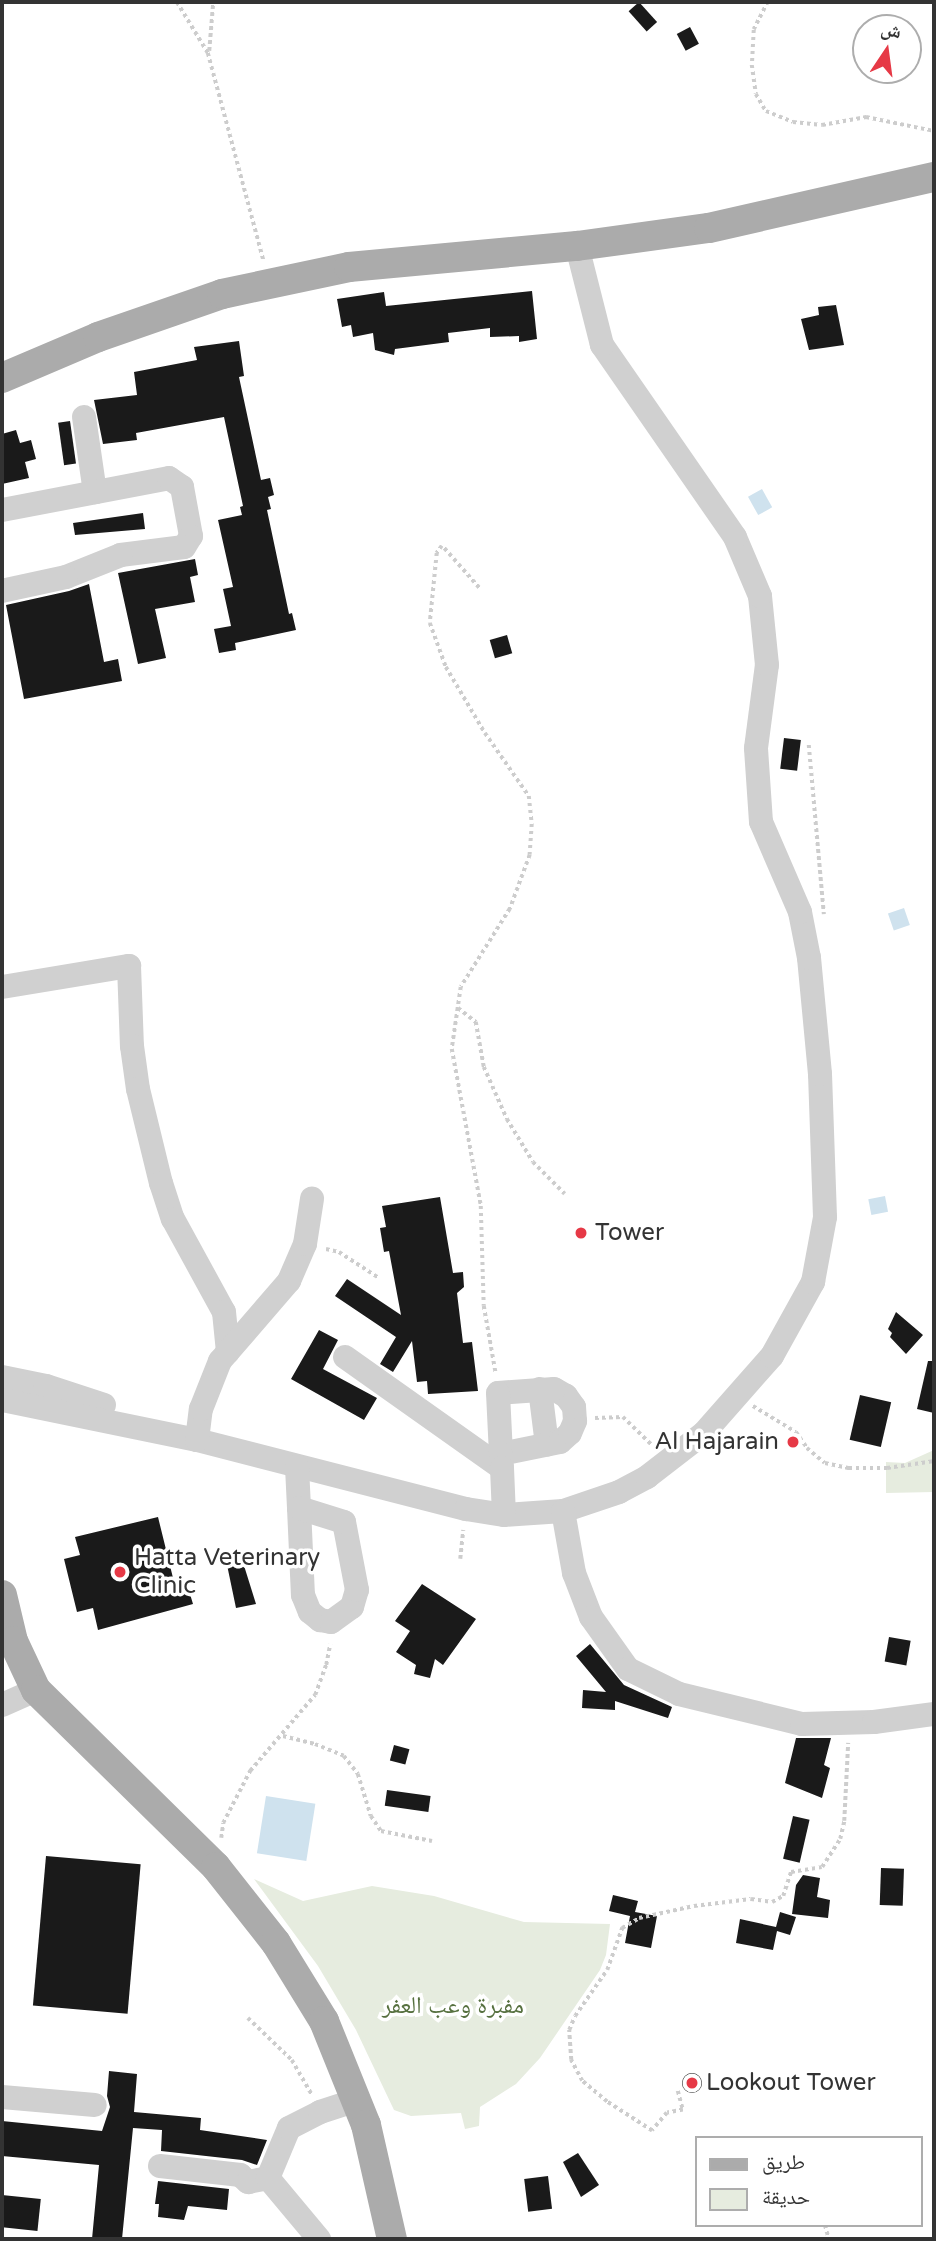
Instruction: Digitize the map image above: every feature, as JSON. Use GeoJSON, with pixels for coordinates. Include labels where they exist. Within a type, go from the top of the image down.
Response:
{"type":"FeatureCollection","features":[{"type":"Feature","properties":{"kind":"main road"},"geometry":{"type":"LineString","coordinates":[[2,378],[111,333],[222,294],[268,284],[349,267],[577,246],[709,228],[934,177]]}},
{"type":"Feature","properties":{"kind":"main road"},"geometry":{"type":"LineString","coordinates":[[2,1595],[8,1651],[36,1690],[216,1867],[276,1943],[324,2021],[366,2125],[392,2239]]}},
{"type":"Feature","properties":{"kind":"street"},"geometry":{"type":"LineString","coordinates":[[2,1399],[197,1440],[466,1509],[504,1515],[563,1511],[619,1492],[648,1476],[704,1433],[772,1356],[813,1282],[825,1217],[820,1074],[810,958],[800,912],[761,822],[756,748],[767,665],[760,596],[735,537],[602,345],[577,246]]}},
{"type":"Feature","properties":{"kind":"street"},"geometry":{"type":"LineString","coordinates":[[85,417],[95,492]]}},
{"type":"Feature","properties":{"kind":"street"},"geometry":{"type":"LineString","coordinates":[[2,510],[174,479],[182,487],[190,540],[184,547],[121,555],[66,577],[2,591]]}},
{"type":"Feature","properties":{"kind":"street"},"geometry":{"type":"LineString","coordinates":[[2,987],[129,966],[132,1046],[138,1089],[161,1183],[173,1219],[224,1312],[228,1352]]}},
{"type":"Feature","properties":{"kind":"street"},"geometry":{"type":"LineString","coordinates":[[197,1440],[201,1409],[220,1361],[289,1281],[305,1244],[312,1199]]}},
{"type":"Feature","properties":{"kind":"street"},"geometry":{"type":"LineString","coordinates":[[345,1357],[501,1461]]}},
{"type":"Feature","properties":{"kind":"street"},"geometry":{"type":"LineString","coordinates":[[2,1377],[99,1403],[151,1430]]}},
{"type":"Feature","properties":{"kind":"street"},"geometry":{"type":"LineString","coordinates":[[540,1389],[547,1445]]}},
{"type":"Feature","properties":{"kind":"street"},"geometry":{"type":"LineString","coordinates":[[501,1461],[560,1442],[570,1433],[575,1421],[574,1407],[566,1396],[554,1389],[498,1393],[501,1461],[504,1515]]}},
{"type":"Feature","properties":{"kind":"street"},"geometry":{"type":"LineString","coordinates":[[298,1467],[299,1508],[303,1595],[310,1612],[320,1620],[331,1622],[352,1607],[357,1590],[344,1522],[299,1508]]}},
{"type":"Feature","properties":{"kind":"street"},"geometry":{"type":"LineString","coordinates":[[563,1511],[574,1573],[591,1617],[628,1670],[679,1694],[802,1724],[874,1722],[934,1714]]}},
{"type":"Feature","properties":{"kind":"street"},"geometry":{"type":"LineString","coordinates":[[2,1705],[36,1690]]}},
{"type":"Feature","properties":{"kind":"street"},"geometry":{"type":"LineString","coordinates":[[2,2097],[95,2105]]}},
{"type":"Feature","properties":{"kind":"street"},"geometry":{"type":"LineString","coordinates":[[268,2178],[289,2129],[320,2112],[356,2100]]}},
{"type":"Feature","properties":{"kind":"street"},"geometry":{"type":"LineString","coordinates":[[160,2166],[240,2175],[248,2182],[268,2178]]}},
{"type":"Feature","properties":{"kind":"street"},"geometry":{"type":"LineString","coordinates":[[268,2178],[319,2239]]}},
{"type":"Feature","properties":{"kind":"path"},"geometry":{"type":"LineString","coordinates":[[177,2],[208,53],[254,218],[268,284]]}},
{"type":"Feature","properties":{"kind":"path"},"geometry":{"type":"LineString","coordinates":[[208,53],[214,2]]}},
{"type":"Feature","properties":{"kind":"path"},"geometry":{"type":"LineString","coordinates":[[768,2],[754,30],[752,65],[756,94],[766,111],[793,122],[822,125],[866,117],[934,131]]}},
{"type":"Feature","properties":{"kind":"path"},"geometry":{"type":"LineString","coordinates":[[479,589],[442,546],[437,553],[430,623],[446,667],[485,733],[529,796],[532,824],[530,855],[510,909],[461,987],[452,1049],[481,1206],[484,1306],[498,1393]]}},
{"type":"Feature","properties":{"kind":"path"},"geometry":{"type":"LineString","coordinates":[[809,745],[824,917]]}},
{"type":"Feature","properties":{"kind":"path"},"geometry":{"type":"LineString","coordinates":[[458,1008],[476,1022],[484,1068],[507,1119],[533,1162],[565,1194]]}},
{"type":"Feature","properties":{"kind":"path"},"geometry":{"type":"LineString","coordinates":[[305,1244],[339,1252],[379,1278]]}},
{"type":"Feature","properties":{"kind":"path"},"geometry":{"type":"LineString","coordinates":[[736,1396],[796,1432],[807,1448],[825,1463],[849,1468],[887,1468],[934,1461]]}},
{"type":"Feature","properties":{"kind":"path"},"geometry":{"type":"LineString","coordinates":[[575,1421],[622,1417],[653,1446]]}},
{"type":"Feature","properties":{"kind":"path"},"geometry":{"type":"LineString","coordinates":[[460,1559],[466,1509]]}},
{"type":"Feature","properties":{"kind":"path"},"geometry":{"type":"LineString","coordinates":[[216,1867],[223,1823],[250,1772],[315,1695],[326,1665],[331,1622]]}},
{"type":"Feature","properties":{"kind":"path"},"geometry":{"type":"LineString","coordinates":[[678,2091],[682,2110],[667,2113],[652,2131],[607,2102],[582,2081],[571,2060],[569,2030],[575,2016],[607,1970],[622,1928],[639,1918],[694,1906],[751,1899],[772,1902],[783,1896],[791,1871],[822,1867],[839,1839],[844,1821],[848,1759],[845,1721]]}},
{"type":"Feature","properties":{"kind":"path"},"geometry":{"type":"LineString","coordinates":[[283,1736],[315,1744],[344,1756],[358,1774],[371,1816],[381,1831],[432,1841]]}},
{"type":"Feature","properties":{"kind":"path"},"geometry":{"type":"LineString","coordinates":[[248,2018],[292,2060],[320,2112]]}},
{"type":"Feature","properties":{"kind":"green space"},"geometry":{"type":"Polygon","coordinates":[[[934,1450],[934,1492],[886,1493],[886,1462],[905,1463],[934,1450]]]}},
{"type":"Feature","properties":{"kind":"green space","name":"مفبرة وعب العفر"},"geometry":{"type":"Polygon","coordinates":[[[254,1879],[303,1901],[372,1886],[434,1896],[524,1922],[610,1924],[606,1955],[600,1970],[540,2058],[516,2084],[480,2107],[479,2126],[465,2129],[461,2113],[411,2116],[394,2110],[356,2030],[318,1966],[254,1879]]]}},
{"type":"Feature","properties":{"kind":"water"},"geometry":{"type":"Polygon","coordinates":[[[762,489],[772,507],[758,515],[748,497],[762,489]]]}},
{"type":"Feature","properties":{"kind":"water"},"geometry":{"type":"Polygon","coordinates":[[[904,908],[910,925],[894,931],[888,914],[904,908]]]}},
{"type":"Feature","properties":{"kind":"water"},"geometry":{"type":"Polygon","coordinates":[[[885,1196],[888,1212],[871,1215],[868,1199],[885,1196]]]}},
{"type":"Feature","properties":{"kind":"water"},"geometry":{"type":"Polygon","coordinates":[[[266,1796],[315,1804],[306,1861],[257,1853],[266,1796]]]}},
{"type":"Feature","properties":{"kind":"building"},"geometry":{"type":"Polygon","coordinates":[[[639,2],[657,22],[647,31],[629,11],[639,2]]]}},
{"type":"Feature","properties":{"kind":"building"},"geometry":{"type":"Polygon","coordinates":[[[690,27],[699,44],[686,51],[677,34],[690,27]]]}},
{"type":"Feature","properties":{"kind":"building"},"geometry":{"type":"Polygon","coordinates":[[[532,291],[537,339],[519,342],[519,336],[490,337],[490,328],[448,333],[449,342],[395,349],[394,355],[375,350],[373,333],[353,337],[351,325],[342,327],[337,299],[384,292],[386,306],[532,291]]]}},
{"type":"Feature","properties":{"kind":"building"},"geometry":{"type":"Polygon","coordinates":[[[836,305],[844,345],[809,350],[801,319],[819,315],[818,307],[836,305]]]}},
{"type":"Feature","properties":{"kind":"building"},"geometry":{"type":"Polygon","coordinates":[[[239,341],[244,376],[239,377],[261,480],[270,478],[274,495],[268,497],[271,509],[267,510],[289,614],[292,613],[296,630],[235,643],[236,650],[219,653],[214,629],[231,626],[223,589],[233,587],[218,520],[242,515],[240,507],[243,506],[224,417],[136,433],[137,440],[103,444],[94,400],[137,395],[134,372],[197,360],[194,347],[239,341]]]}},
{"type":"Feature","properties":{"kind":"building"},"geometry":{"type":"Polygon","coordinates":[[[70,421],[76,464],[64,465],[58,423],[70,421]]]}},
{"type":"Feature","properties":{"kind":"building"},"geometry":{"type":"Polygon","coordinates":[[[16,430],[20,443],[31,440],[36,459],[25,462],[29,478],[2,484],[2,434],[16,430]]]}},
{"type":"Feature","properties":{"kind":"building"},"geometry":{"type":"Polygon","coordinates":[[[143,513],[145,529],[75,535],[73,523],[143,513]]]}},
{"type":"Feature","properties":{"kind":"building"},"geometry":{"type":"Polygon","coordinates":[[[195,559],[198,575],[190,577],[195,602],[155,609],[166,658],[138,664],[118,573],[195,559]]]}},
{"type":"Feature","properties":{"kind":"building"},"geometry":{"type":"Polygon","coordinates":[[[89,584],[104,662],[118,659],[122,681],[24,699],[6,605],[89,584]]]}},
{"type":"Feature","properties":{"kind":"building"},"geometry":{"type":"Polygon","coordinates":[[[507,635],[512,653],[495,658],[490,640],[507,635]]]}},
{"type":"Feature","properties":{"kind":"building"},"geometry":{"type":"Polygon","coordinates":[[[784,738],[801,740],[797,771],[780,769],[784,738]]]}},
{"type":"Feature","properties":{"kind":"building"},"geometry":{"type":"Polygon","coordinates":[[[440,1197],[453,1273],[463,1272],[464,1287],[457,1293],[463,1343],[472,1342],[478,1391],[428,1394],[427,1381],[417,1382],[412,1341],[393,1372],[380,1364],[396,1337],[335,1296],[347,1279],[401,1315],[389,1251],[384,1252],[380,1228],[386,1227],[382,1206],[440,1197]]]}},
{"type":"Feature","properties":{"kind":"building"},"geometry":{"type":"Polygon","coordinates":[[[896,1312],[923,1335],[906,1354],[890,1337],[892,1333],[888,1329],[896,1312]]]}},
{"type":"Feature","properties":{"kind":"building"},"geometry":{"type":"Polygon","coordinates":[[[319,1330],[338,1340],[323,1369],[377,1398],[364,1420],[291,1379],[319,1330]]]}},
{"type":"Feature","properties":{"kind":"building"},"geometry":{"type":"Polygon","coordinates":[[[928,1361],[934,1361],[934,1413],[917,1409],[928,1361]]]}},
{"type":"Feature","properties":{"kind":"building"},"geometry":{"type":"Polygon","coordinates":[[[860,1395],[891,1402],[881,1447],[850,1440],[860,1395]]]}},
{"type":"Feature","properties":{"kind":"building","name":"Hatta Veterinary Clinic"},"geometry":{"type":"Polygon","coordinates":[[[158,1517],[175,1586],[187,1584],[193,1604],[98,1630],[93,1608],[77,1612],[64,1559],[80,1555],[75,1537],[158,1517]]]}},
{"type":"Feature","properties":{"kind":"building"},"geometry":{"type":"Polygon","coordinates":[[[241,1556],[256,1604],[236,1608],[226,1560],[241,1556]]]}},
{"type":"Feature","properties":{"kind":"building"},"geometry":{"type":"Polygon","coordinates":[[[422,1584],[476,1619],[443,1665],[435,1659],[430,1678],[414,1674],[416,1665],[396,1652],[410,1631],[395,1621],[422,1584]]]}},
{"type":"Feature","properties":{"kind":"building"},"geometry":{"type":"Polygon","coordinates":[[[889,1637],[911,1641],[906,1665],[885,1662],[889,1637]]]}},
{"type":"Feature","properties":{"kind":"building"},"geometry":{"type":"Polygon","coordinates":[[[590,1644],[624,1685],[672,1707],[668,1718],[615,1701],[615,1710],[582,1708],[583,1690],[606,1692],[576,1656],[590,1644]]]}},
{"type":"Feature","properties":{"kind":"building"},"geometry":{"type":"Polygon","coordinates":[[[796,1738],[831,1738],[824,1765],[830,1768],[822,1798],[785,1783],[796,1738]]]}},
{"type":"Feature","properties":{"kind":"building"},"geometry":{"type":"Polygon","coordinates":[[[394,1745],[409,1749],[405,1765],[390,1760],[394,1745]]]}},
{"type":"Feature","properties":{"kind":"building"},"geometry":{"type":"Polygon","coordinates":[[[387,1790],[431,1796],[428,1812],[385,1806],[387,1790]]]}},
{"type":"Feature","properties":{"kind":"building"},"geometry":{"type":"Polygon","coordinates":[[[793,1816],[810,1820],[800,1863],[783,1859],[793,1816]]]}},
{"type":"Feature","properties":{"kind":"building"},"geometry":{"type":"Polygon","coordinates":[[[46,1856],[141,1864],[128,2014],[33,2005],[46,1856]]]}},
{"type":"Feature","properties":{"kind":"building"},"geometry":{"type":"Polygon","coordinates":[[[881,1868],[904,1869],[903,1906],[880,1905],[881,1868]]]}},
{"type":"Feature","properties":{"kind":"building"},"geometry":{"type":"Polygon","coordinates":[[[803,1875],[820,1878],[817,1897],[830,1900],[828,1918],[792,1914],[796,1885],[803,1875]]]}},
{"type":"Feature","properties":{"kind":"building"},"geometry":{"type":"Polygon","coordinates":[[[613,1895],[638,1901],[635,1912],[657,1916],[651,1948],[625,1943],[630,1916],[609,1911],[613,1895]]]}},
{"type":"Feature","properties":{"kind":"building"},"geometry":{"type":"Polygon","coordinates":[[[780,1912],[796,1917],[790,1935],[777,1931],[773,1950],[736,1943],[740,1919],[776,1927],[780,1912]]]}},
{"type":"Feature","properties":{"kind":"building"},"geometry":{"type":"Polygon","coordinates":[[[109,2071],[137,2074],[134,2112],[201,2118],[200,2130],[267,2140],[257,2165],[242,2160],[161,2151],[162,2130],[133,2128],[122,2239],[92,2239],[99,2165],[2,2156],[2,2121],[102,2131],[110,2107],[107,2096],[109,2071]]]}},
{"type":"Feature","properties":{"kind":"building","name":"Lookout Tower"},"geometry":{"type":"Polygon","coordinates":[[[688,2073],[696,2073],[702,2083],[696,2093],[688,2093],[682,2087],[682,2079],[688,2073]]]}},
{"type":"Feature","properties":{"kind":"building"},"geometry":{"type":"Polygon","coordinates":[[[578,2153],[599,2185],[581,2197],[563,2162],[578,2153]]]}},
{"type":"Feature","properties":{"kind":"building"},"geometry":{"type":"Polygon","coordinates":[[[548,2176],[552,2209],[528,2212],[524,2179],[548,2176]]]}},
{"type":"Feature","properties":{"kind":"building"},"geometry":{"type":"Polygon","coordinates":[[[158,2181],[229,2189],[227,2210],[188,2206],[184,2220],[158,2217],[159,2204],[155,2204],[158,2181]]]}},
{"type":"Feature","properties":{"kind":"building"},"geometry":{"type":"Polygon","coordinates":[[[2,2195],[41,2199],[37,2231],[2,2227],[2,2195]]]}},
{"type":"Feature","properties":{"kind":"place","name":"Tower"},"geometry":{"type":"Point","coordinates":[581,1233]}},
{"type":"Feature","properties":{"kind":"place","name":"Al Hajarain"},"geometry":{"type":"Point","coordinates":[793,1442]}},
{"type":"Feature","properties":{"kind":"place","name":"Hatta Veterinary Clinic"},"geometry":{"type":"Point","coordinates":[120,1572]}},
{"type":"Feature","properties":{"kind":"place","name":"Lookout Tower"},"geometry":{"type":"Point","coordinates":[692,2083]}}]}
